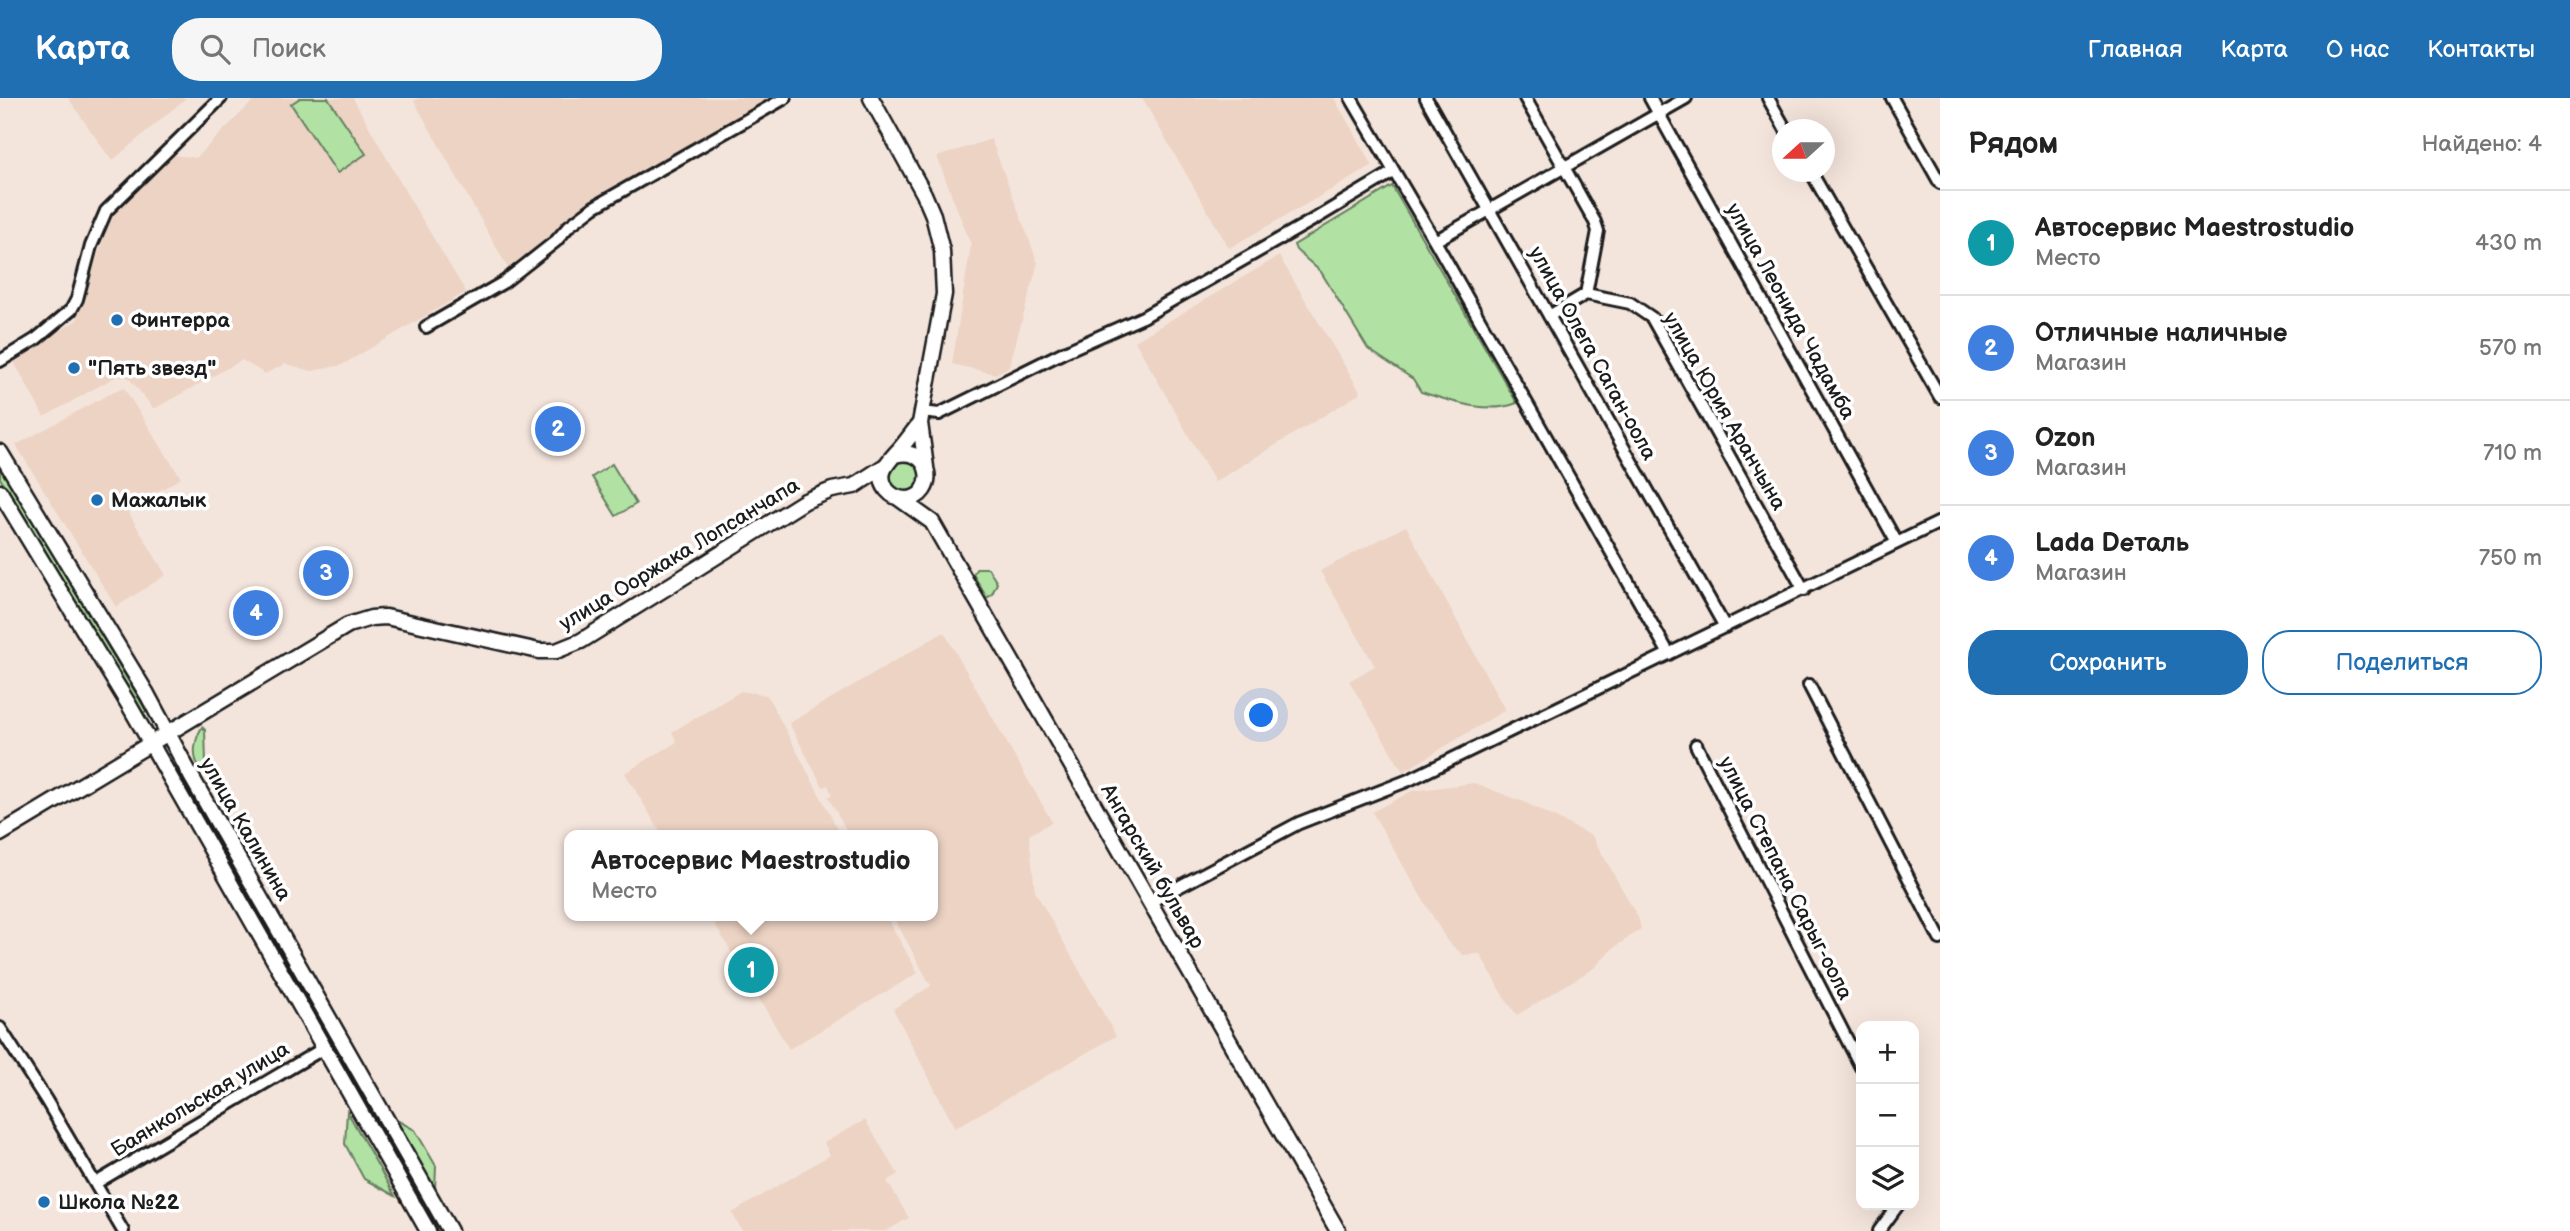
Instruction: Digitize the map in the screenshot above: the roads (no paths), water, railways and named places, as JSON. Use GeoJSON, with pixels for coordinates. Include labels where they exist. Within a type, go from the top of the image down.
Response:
{"type":"FeatureCollection","features":[{"type":"Feature","properties":{"kind":"street"},"geometry":{"type":"LineString","coordinates":[[0,361],[36,339],[71,310],[77,299],[91,246],[106,211],[221,98]]}},
{"type":"Feature","properties":{"kind":"street"},"geometry":{"type":"LineString","coordinates":[[426,327],[512,277],[586,212],[637,180],[785,98]]}},
{"type":"Feature","properties":{"kind":"street"},"geometry":{"type":"LineString","coordinates":[[871,98],[924,194],[933,215],[942,251],[944,294],[921,418],[939,414],[1062,353],[1143,317],[1318,218],[1393,172]]}},
{"type":"Feature","properties":{"kind":"street"},"geometry":{"type":"LineString","coordinates":[[1350,98],[1435,241],[1669,654]]}},
{"type":"Feature","properties":{"kind":"street","name":"улица Олега Саган-оола"},"geometry":{"type":"LineString","coordinates":[[1426,98],[1725,627]]}},
{"type":"Feature","properties":{"kind":"street"},"geometry":{"type":"LineString","coordinates":[[1525,98],[1598,231],[1586,294],[1549,316]]}},
{"type":"Feature","properties":{"kind":"street","name":"улица Леонида Чадамба"},"geometry":{"type":"LineString","coordinates":[[1650,98],[1898,543]]}},
{"type":"Feature","properties":{"kind":"street"},"geometry":{"type":"LineString","coordinates":[[1435,241],[1686,98]]}},
{"type":"Feature","properties":{"kind":"street"},"geometry":{"type":"LineString","coordinates":[[1768,98],[1780,119]]}},
{"type":"Feature","properties":{"kind":"street"},"geometry":{"type":"LineString","coordinates":[[1892,98],[1940,183]]}},
{"type":"Feature","properties":{"kind":"street"},"geometry":{"type":"LineString","coordinates":[[1817,182],[1940,397]]}},
{"type":"Feature","properties":{"kind":"street","name":"улица Юрия Аранчына"},"geometry":{"type":"LineString","coordinates":[[1586,294],[1630,303],[1652,318],[1804,589]]}},
{"type":"Feature","properties":{"kind":"street","name":"улица Ооржака Лопсанчапа"},"geometry":{"type":"LineString","coordinates":[[854,486],[890,460],[921,418]]}},
{"type":"Feature","properties":{"kind":"street","name":"Ангарский бульвар"},"geometry":{"type":"LineString","coordinates":[[921,418],[932,522],[1338,1231]]}},
{"type":"Feature","properties":{"kind":"street","name":"улица Калинина"},"geometry":{"type":"LineString","coordinates":[[0,452],[147,694],[450,1231]]}},
{"type":"Feature","properties":{"kind":"street"},"geometry":{"type":"LineString","coordinates":[[910,453],[917,456],[927,475],[919,494],[912,498],[894,496],[883,480],[890,460],[910,453]]}},
{"type":"Feature","properties":{"kind":"street","name":"улица Ооржака Лопсанчапа"},"geometry":{"type":"LineString","coordinates":[[0,834],[340,630],[371,618],[402,619],[539,651],[556,651],[570,647],[804,501],[832,490],[854,486],[894,496]]}},
{"type":"Feature","properties":{"kind":"street","name":"улица Калинина"},"geometry":{"type":"LineString","coordinates":[[0,492],[150,743],[428,1231]]}},
{"type":"Feature","properties":{"kind":"street","name":"Ангарский бульвар"},"geometry":{"type":"LineString","coordinates":[[894,496],[932,522]]}},
{"type":"Feature","properties":{"kind":"street"},"geometry":{"type":"LineString","coordinates":[[1150,902],[1299,823],[1383,792],[1940,522]]}},
{"type":"Feature","properties":{"kind":"street"},"geometry":{"type":"LineString","coordinates":[[1809,685],[1940,939]]}},
{"type":"Feature","properties":{"kind":"street","name":"улица Степана Сарыг-оола"},"geometry":{"type":"LineString","coordinates":[[1696,745],[1856,1057]]}},
{"type":"Feature","properties":{"kind":"street"},"geometry":{"type":"LineString","coordinates":[[0,1028],[123,1231]]}},
{"type":"Feature","properties":{"kind":"street","name":"Баянкольская улица"},"geometry":{"type":"LineString","coordinates":[[96,1184],[324,1048]]}},
{"type":"Feature","properties":{"kind":"street"},"geometry":{"type":"LineString","coordinates":[[343,1082],[360,1073]]}},
{"type":"Feature","properties":{"kind":"street"},"geometry":{"type":"LineString","coordinates":[[1879,1231],[1894,1210]]}},
{"type":"Feature","properties":{"kind":"place","name":"Финтерра"},"geometry":{"type":"Point","coordinates":[117,320]}},
{"type":"Feature","properties":{"kind":"place","name":"\"Пять звезд\""},"geometry":{"type":"Point","coordinates":[74,368]}},
{"type":"Feature","properties":{"kind":"place","name":"Отличные наличные"},"geometry":{"type":"Point","coordinates":[558,429]}},
{"type":"Feature","properties":{"kind":"place","name":"Мажалык"},"geometry":{"type":"Point","coordinates":[97,500]}},
{"type":"Feature","properties":{"kind":"place","name":"Ozon"},"geometry":{"type":"Point","coordinates":[326,573]}},
{"type":"Feature","properties":{"kind":"place","name":"Lada Dеталь"},"geometry":{"type":"Point","coordinates":[256,613]}},
{"type":"Feature","properties":{"kind":"place","name":"Автосервис Maestrostudio"},"geometry":{"type":"Point","coordinates":[751,970]}},
{"type":"Feature","properties":{"kind":"place","name":"Школа №22"},"geometry":{"type":"Point","coordinates":[44,1202]}}]}
